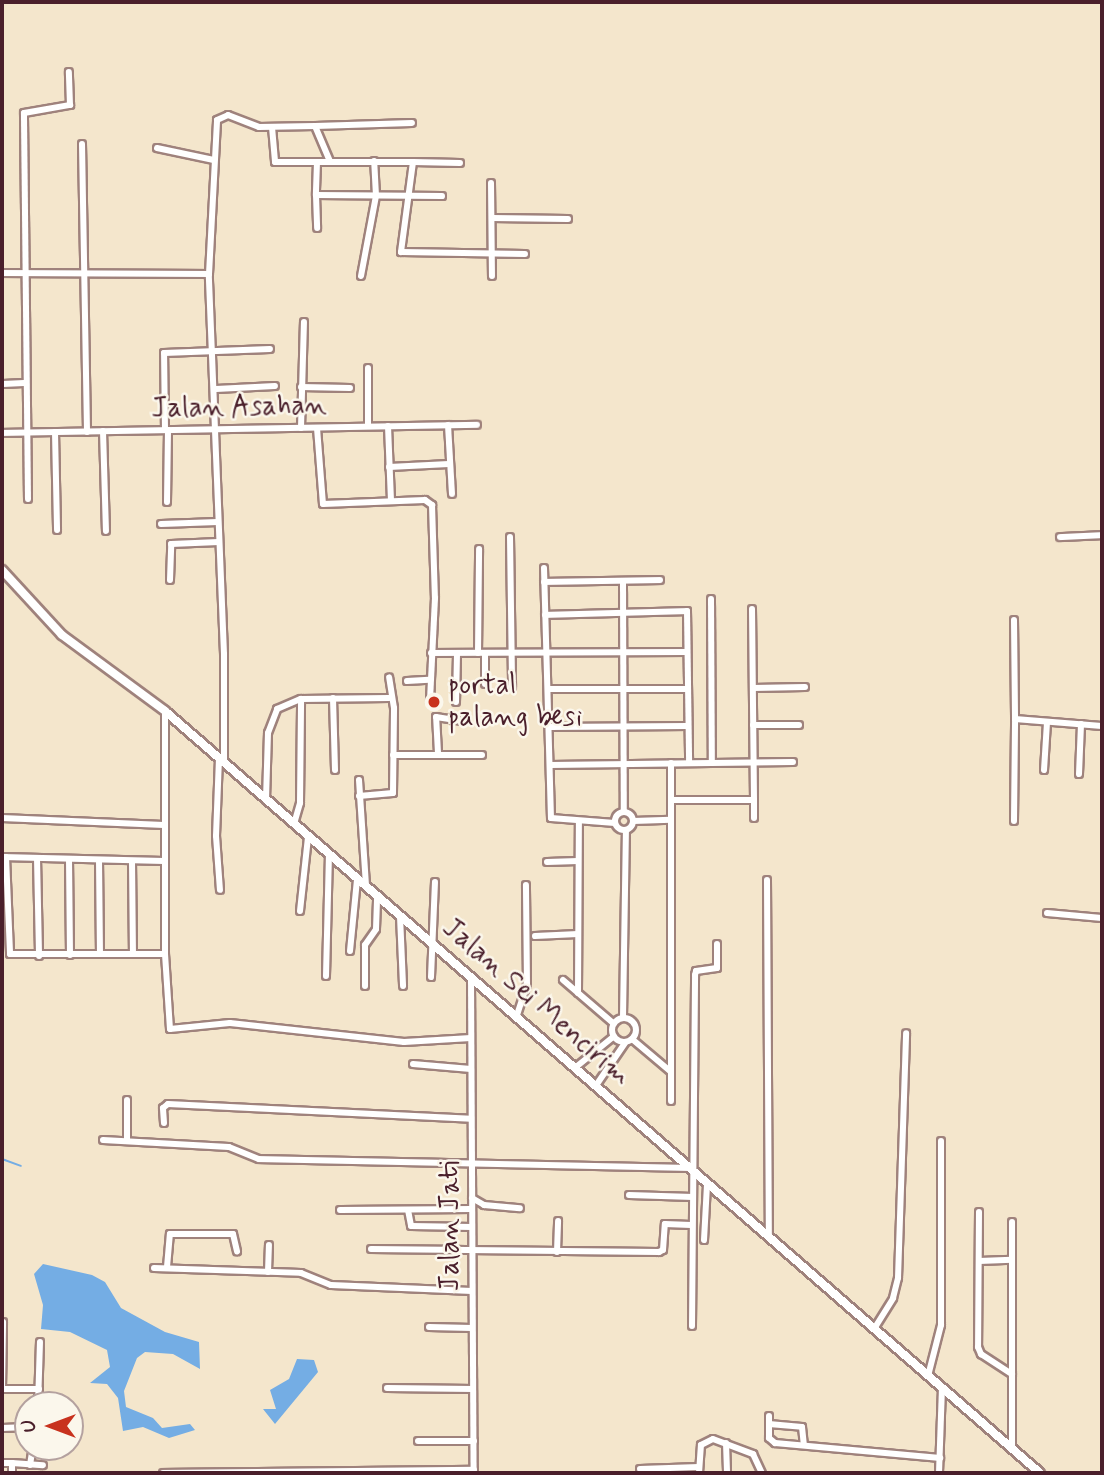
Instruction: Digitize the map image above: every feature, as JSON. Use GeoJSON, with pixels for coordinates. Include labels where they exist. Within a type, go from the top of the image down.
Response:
{"type":"FeatureCollection","features":[{"type":"Feature","properties":{"kind":"street"},"geometry":{"type":"LineString","coordinates":[[28,499],[24,432],[24,113],[70,104],[69,72]]}},
{"type":"Feature","properties":{"kind":"street"},"geometry":{"type":"LineString","coordinates":[[220,890],[216,836],[221,760],[219,542],[216,388],[209,274],[214,160],[219,117],[272,127],[412,123]]}},
{"type":"Feature","properties":{"kind":"street"},"geometry":{"type":"LineString","coordinates":[[315,126],[330,161]]}},
{"type":"Feature","properties":{"kind":"street"},"geometry":{"type":"LineString","coordinates":[[272,127],[274,162],[460,163]]}},
{"type":"Feature","properties":{"kind":"street"},"geometry":{"type":"LineString","coordinates":[[82,144],[87,432]]}},
{"type":"Feature","properties":{"kind":"street"},"geometry":{"type":"LineString","coordinates":[[157,148],[214,160]]}},
{"type":"Feature","properties":{"kind":"street"},"geometry":{"type":"LineString","coordinates":[[361,276],[376,196],[374,161]]}},
{"type":"Feature","properties":{"kind":"street"},"geometry":{"type":"LineString","coordinates":[[317,162],[317,228]]}},
{"type":"Feature","properties":{"kind":"street"},"geometry":{"type":"LineString","coordinates":[[412,162],[411,196],[401,252],[525,254]]}},
{"type":"Feature","properties":{"kind":"street"},"geometry":{"type":"LineString","coordinates":[[491,183],[492,276]]}},
{"type":"Feature","properties":{"kind":"street"},"geometry":{"type":"LineString","coordinates":[[316,195],[442,196]]}},
{"type":"Feature","properties":{"kind":"street"},"geometry":{"type":"LineString","coordinates":[[492,218],[568,219]]}},
{"type":"Feature","properties":{"kind":"street"},"geometry":{"type":"LineString","coordinates":[[2,273],[209,274]]}},
{"type":"Feature","properties":{"kind":"street"},"geometry":{"type":"LineString","coordinates":[[300,428],[303,323]]}},
{"type":"Feature","properties":{"kind":"street"},"geometry":{"type":"LineString","coordinates":[[167,502],[163,354],[270,349]]}},
{"type":"Feature","properties":{"kind":"street"},"geometry":{"type":"LineString","coordinates":[[368,426],[369,368]]}},
{"type":"Feature","properties":{"kind":"street"},"geometry":{"type":"LineString","coordinates":[[4,384],[24,383]]}},
{"type":"Feature","properties":{"kind":"street"},"geometry":{"type":"LineString","coordinates":[[216,388],[275,386]]}},
{"type":"Feature","properties":{"kind":"street"},"geometry":{"type":"LineString","coordinates":[[301,387],[350,388]]}},
{"type":"Feature","properties":{"kind":"street"},"geometry":{"type":"LineString","coordinates":[[448,425],[452,494]]}},
{"type":"Feature","properties":{"kind":"street","name":"Jalan Asahan"},"geometry":{"type":"LineString","coordinates":[[2,433],[477,425]]}},
{"type":"Feature","properties":{"kind":"street"},"geometry":{"type":"LineString","coordinates":[[388,426],[391,501]]}},
{"type":"Feature","properties":{"kind":"street"},"geometry":{"type":"LineString","coordinates":[[317,428],[320,501],[425,500],[432,505],[435,598],[430,700]]}},
{"type":"Feature","properties":{"kind":"street"},"geometry":{"type":"LineString","coordinates":[[103,431],[106,531]]}},
{"type":"Feature","properties":{"kind":"street"},"geometry":{"type":"LineString","coordinates":[[55,432],[57,530]]}},
{"type":"Feature","properties":{"kind":"street"},"geometry":{"type":"LineString","coordinates":[[389,467],[449,464]]}},
{"type":"Feature","properties":{"kind":"street"},"geometry":{"type":"LineString","coordinates":[[161,524],[218,522]]}},
{"type":"Feature","properties":{"kind":"street"},"geometry":{"type":"LineString","coordinates":[[1060,537],[1102,535]]}},
{"type":"Feature","properties":{"kind":"street"},"geometry":{"type":"LineString","coordinates":[[510,537],[512,687]]}},
{"type":"Feature","properties":{"kind":"street"},"geometry":{"type":"LineString","coordinates":[[170,580],[171,544],[219,542]]}},
{"type":"Feature","properties":{"kind":"street"},"geometry":{"type":"LineString","coordinates":[[479,550],[485,684]]}},
{"type":"Feature","properties":{"kind":"street"},"geometry":{"type":"LineString","coordinates":[[544,568],[551,818],[615,823],[626,830]]}},
{"type":"Feature","properties":{"kind":"street","name":"Jalan Sei Mencirim"},"geometry":{"type":"LineString","coordinates":[[2,570],[62,635],[165,711],[471,978],[517,1014],[691,1170],[1039,1473]]}},
{"type":"Feature","properties":{"kind":"street"},"geometry":{"type":"LineString","coordinates":[[544,582],[660,580]]}},
{"type":"Feature","properties":{"kind":"street"},"geometry":{"type":"LineString","coordinates":[[615,823],[624,813],[623,582]]}},
{"type":"Feature","properties":{"kind":"street"},"geometry":{"type":"LineString","coordinates":[[711,599],[712,763]]}},
{"type":"Feature","properties":{"kind":"street"},"geometry":{"type":"LineString","coordinates":[[752,609],[754,818]]}},
{"type":"Feature","properties":{"kind":"street"},"geometry":{"type":"LineString","coordinates":[[545,615],[686,610],[689,763]]}},
{"type":"Feature","properties":{"kind":"street"},"geometry":{"type":"LineString","coordinates":[[1014,620],[1014,821]]}},
{"type":"Feature","properties":{"kind":"street"},"geometry":{"type":"LineString","coordinates":[[431,653],[546,650],[685,652]]}},
{"type":"Feature","properties":{"kind":"street"},"geometry":{"type":"LineString","coordinates":[[456,702],[457,653]]}},
{"type":"Feature","properties":{"kind":"street"},"geometry":{"type":"LineString","coordinates":[[359,796],[392,795],[394,708],[389,698],[389,677]]}},
{"type":"Feature","properties":{"kind":"street"},"geometry":{"type":"LineString","coordinates":[[407,681],[429,680]]}},
{"type":"Feature","properties":{"kind":"street"},"geometry":{"type":"LineString","coordinates":[[753,688],[805,687]]}},
{"type":"Feature","properties":{"kind":"street"},"geometry":{"type":"LineString","coordinates":[[549,689],[688,689]]}},
{"type":"Feature","properties":{"kind":"street"},"geometry":{"type":"LineString","coordinates":[[333,698],[335,770]]}},
{"type":"Feature","properties":{"kind":"street"},"geometry":{"type":"LineString","coordinates":[[266,800],[271,719],[282,706],[302,699],[389,698]]}},
{"type":"Feature","properties":{"kind":"street"},"geometry":{"type":"LineString","coordinates":[[294,824],[300,803],[302,699]]}},
{"type":"Feature","properties":{"kind":"street"},"geometry":{"type":"LineString","coordinates":[[165,711],[165,954],[168,1020],[173,1030],[230,1023],[404,1042],[471,1038]]}},
{"type":"Feature","properties":{"kind":"street"},"geometry":{"type":"LineString","coordinates":[[438,753],[436,717],[461,721]]}},
{"type":"Feature","properties":{"kind":"street"},"geometry":{"type":"LineString","coordinates":[[1015,719],[1102,726]]}},
{"type":"Feature","properties":{"kind":"street"},"geometry":{"type":"LineString","coordinates":[[1044,770],[1047,722]]}},
{"type":"Feature","properties":{"kind":"street"},"geometry":{"type":"LineString","coordinates":[[1079,774],[1082,724]]}},
{"type":"Feature","properties":{"kind":"street"},"geometry":{"type":"LineString","coordinates":[[753,725],[799,725]]}},
{"type":"Feature","properties":{"kind":"street"},"geometry":{"type":"LineString","coordinates":[[550,726],[688,726]]}},
{"type":"Feature","properties":{"kind":"street"},"geometry":{"type":"LineString","coordinates":[[393,755],[482,755]]}},
{"type":"Feature","properties":{"kind":"street"},"geometry":{"type":"LineString","coordinates":[[550,765],[793,762]]}},
{"type":"Feature","properties":{"kind":"street"},"geometry":{"type":"LineString","coordinates":[[671,763],[671,1101]]}},
{"type":"Feature","properties":{"kind":"street"},"geometry":{"type":"LineString","coordinates":[[359,780],[366,886]]}},
{"type":"Feature","properties":{"kind":"street"},"geometry":{"type":"LineString","coordinates":[[671,800],[754,800]]}},
{"type":"Feature","properties":{"kind":"street"},"geometry":{"type":"LineString","coordinates":[[624,813],[633,821],[671,820]]}},
{"type":"Feature","properties":{"kind":"street"},"geometry":{"type":"LineString","coordinates":[[2,818],[164,825]]}},
{"type":"Feature","properties":{"kind":"street"},"geometry":{"type":"LineString","coordinates":[[623,1017],[626,830],[633,821]]}},
{"type":"Feature","properties":{"kind":"street"},"geometry":{"type":"LineString","coordinates":[[578,993],[579,822]]}},
{"type":"Feature","properties":{"kind":"street"},"geometry":{"type":"LineString","coordinates":[[300,911],[309,837]]}},
{"type":"Feature","properties":{"kind":"street"},"geometry":{"type":"LineString","coordinates":[[326,976],[329,855]]}},
{"type":"Feature","properties":{"kind":"street"},"geometry":{"type":"LineString","coordinates":[[164,861],[4,857],[8,951],[13,955],[165,954]]}},
{"type":"Feature","properties":{"kind":"street"},"geometry":{"type":"LineString","coordinates":[[37,858],[39,956]]}},
{"type":"Feature","properties":{"kind":"street"},"geometry":{"type":"LineString","coordinates":[[69,859],[70,955]]}},
{"type":"Feature","properties":{"kind":"street"},"geometry":{"type":"LineString","coordinates":[[99,860],[100,954]]}},
{"type":"Feature","properties":{"kind":"street"},"geometry":{"type":"LineString","coordinates":[[547,862],[578,861]]}},
{"type":"Feature","properties":{"kind":"street"},"geometry":{"type":"LineString","coordinates":[[132,862],[133,954]]}},
{"type":"Feature","properties":{"kind":"street"},"geometry":{"type":"LineString","coordinates":[[350,951],[357,879]]}},
{"type":"Feature","properties":{"kind":"street"},"geometry":{"type":"LineString","coordinates":[[767,880],[769,1237]]}},
{"type":"Feature","properties":{"kind":"street"},"geometry":{"type":"LineString","coordinates":[[431,977],[435,882]]}},
{"type":"Feature","properties":{"kind":"street"},"geometry":{"type":"LineString","coordinates":[[517,1014],[527,985],[526,885]]}},
{"type":"Feature","properties":{"kind":"street"},"geometry":{"type":"LineString","coordinates":[[365,986],[365,945],[376,929],[377,896]]}},
{"type":"Feature","properties":{"kind":"street"},"geometry":{"type":"LineString","coordinates":[[1047,913],[1102,918]]}},
{"type":"Feature","properties":{"kind":"street"},"geometry":{"type":"LineString","coordinates":[[400,916],[403,986]]}},
{"type":"Feature","properties":{"kind":"street"},"geometry":{"type":"LineString","coordinates":[[535,936],[578,934]]}},
{"type":"Feature","properties":{"kind":"street"},"geometry":{"type":"LineString","coordinates":[[692,1326],[691,1170],[695,975],[696,971],[717,968],[717,943]]}},
{"type":"Feature","properties":{"kind":"street","name":"Jalan Jati"},"geometry":{"type":"LineString","coordinates":[[471,978],[474,1472]]}},
{"type":"Feature","properties":{"kind":"street"},"geometry":{"type":"LineString","coordinates":[[563,980],[613,1023],[613,1037],[595,1055],[576,1067]]}},
{"type":"Feature","properties":{"kind":"street"},"geometry":{"type":"LineString","coordinates":[[623,1017],[634,1023],[632,1039]]}},
{"type":"Feature","properties":{"kind":"street"},"geometry":{"type":"LineString","coordinates":[[613,1023],[623,1017]]}},
{"type":"Feature","properties":{"kind":"street"},"geometry":{"type":"LineString","coordinates":[[874,1329],[893,1298],[898,1278],[906,1033]]}},
{"type":"Feature","properties":{"kind":"street"},"geometry":{"type":"LineString","coordinates":[[613,1037],[625,1043]]}},
{"type":"Feature","properties":{"kind":"street"},"geometry":{"type":"LineString","coordinates":[[632,1039],[670,1071]]}},
{"type":"Feature","properties":{"kind":"street"},"geometry":{"type":"LineString","coordinates":[[597,1084],[625,1043],[632,1039]]}},
{"type":"Feature","properties":{"kind":"street"},"geometry":{"type":"LineString","coordinates":[[595,1055],[607,1067]]}},
{"type":"Feature","properties":{"kind":"street"},"geometry":{"type":"LineString","coordinates":[[413,1064],[471,1069]]}},
{"type":"Feature","properties":{"kind":"street"},"geometry":{"type":"LineString","coordinates":[[127,1100],[127,1140]]}},
{"type":"Feature","properties":{"kind":"street"},"geometry":{"type":"LineString","coordinates":[[164,1123],[163,1108],[168,1104],[471,1119]]}},
{"type":"Feature","properties":{"kind":"street"},"geometry":{"type":"LineString","coordinates":[[103,1140],[229,1147],[259,1160],[691,1170]]}},
{"type":"Feature","properties":{"kind":"street"},"geometry":{"type":"LineString","coordinates":[[929,1376],[941,1325],[941,1141]]}},
{"type":"Feature","properties":{"kind":"street"},"geometry":{"type":"LineString","coordinates":[[704,1240],[707,1184]]}},
{"type":"Feature","properties":{"kind":"street"},"geometry":{"type":"LineString","coordinates":[[629,1195],[693,1197]]}},
{"type":"Feature","properties":{"kind":"street"},"geometry":{"type":"LineString","coordinates":[[472,1198],[485,1205],[520,1208]]}},
{"type":"Feature","properties":{"kind":"street"},"geometry":{"type":"LineString","coordinates":[[340,1210],[472,1209]]}},
{"type":"Feature","properties":{"kind":"street"},"geometry":{"type":"LineString","coordinates":[[408,1210],[411,1226],[472,1227]]}},
{"type":"Feature","properties":{"kind":"street"},"geometry":{"type":"LineString","coordinates":[[979,1212],[979,1352],[1012,1374]]}},
{"type":"Feature","properties":{"kind":"street"},"geometry":{"type":"LineString","coordinates":[[557,1252],[558,1221]]}},
{"type":"Feature","properties":{"kind":"street"},"geometry":{"type":"LineString","coordinates":[[1012,1222],[1012,1448]]}},
{"type":"Feature","properties":{"kind":"street"},"geometry":{"type":"LineString","coordinates":[[371,1249],[473,1253],[659,1252],[663,1250],[666,1224],[691,1225]]}},
{"type":"Feature","properties":{"kind":"street"},"geometry":{"type":"LineString","coordinates":[[167,1267],[170,1234],[233,1234],[237,1252]]}},
{"type":"Feature","properties":{"kind":"street"},"geometry":{"type":"LineString","coordinates":[[268,1272],[269,1245]]}},
{"type":"Feature","properties":{"kind":"street"},"geometry":{"type":"LineString","coordinates":[[979,1261],[1012,1260]]}},
{"type":"Feature","properties":{"kind":"street"},"geometry":{"type":"LineString","coordinates":[[154,1268],[301,1273],[320,1283],[331,1285],[472,1291]]}},
{"type":"Feature","properties":{"kind":"street"},"geometry":{"type":"LineString","coordinates":[[3,1322],[2,1389],[39,1389],[40,1342]]}},
{"type":"Feature","properties":{"kind":"street"},"geometry":{"type":"LineString","coordinates":[[429,1327],[472,1328]]}},
{"type":"Feature","properties":{"kind":"street"},"geometry":{"type":"LineString","coordinates":[[939,1473],[942,1387]]}},
{"type":"Feature","properties":{"kind":"street"},"geometry":{"type":"LineString","coordinates":[[387,1388],[473,1390]]}},
{"type":"Feature","properties":{"kind":"street"},"geometry":{"type":"LineString","coordinates":[[804,1445],[802,1427],[769,1420],[773,1442],[804,1445],[940,1458]]}},
{"type":"Feature","properties":{"kind":"street"},"geometry":{"type":"LineString","coordinates":[[418,1441],[474,1441]]}},
{"type":"Feature","properties":{"kind":"street"},"geometry":{"type":"LineString","coordinates":[[639,1469],[699,1470],[704,1441],[726,1443],[753,1454],[762,1473]]}},
{"type":"Feature","properties":{"kind":"street"},"geometry":{"type":"LineString","coordinates":[[726,1443],[727,1473]]}},
{"type":"Feature","properties":{"kind":"street"},"geometry":{"type":"LineString","coordinates":[[30,1465],[31,1461]]}},
{"type":"Feature","properties":{"kind":"street"},"geometry":{"type":"LineString","coordinates":[[2,1463],[43,1465]]}},
{"type":"Feature","properties":{"kind":"street"},"geometry":{"type":"LineString","coordinates":[[12,1463],[12,1473]]}},
{"type":"Feature","properties":{"kind":"street"},"geometry":{"type":"LineString","coordinates":[[163,1473],[474,1472]]}},
{"type":"Feature","properties":{"kind":"water"},"geometry":{"type":"Polygon","coordinates":[[[43,1264],[92,1275],[105,1282],[121,1308],[165,1332],[199,1342],[200,1369],[173,1354],[145,1352],[137,1358],[124,1391],[126,1407],[153,1418],[162,1428],[190,1424],[195,1430],[169,1438],[143,1427],[123,1431],[118,1398],[107,1384],[90,1383],[110,1367],[107,1350],[70,1332],[41,1329],[43,1305],[34,1274],[43,1264]]]}},
{"type":"Feature","properties":{"kind":"water"},"geometry":{"type":"Polygon","coordinates":[[[297,1359],[314,1360],[318,1372],[275,1424],[263,1409],[276,1409],[270,1390],[289,1379],[297,1359]]]}},
{"type":"Feature","properties":{"kind":"waterway"},"geometry":{"type":"LineString","coordinates":[[2,1159],[21,1166]]}},
{"type":"Feature","properties":{"kind":"place","name":"portal palang besi"},"geometry":{"type":"Point","coordinates":[434,702]}}]}
